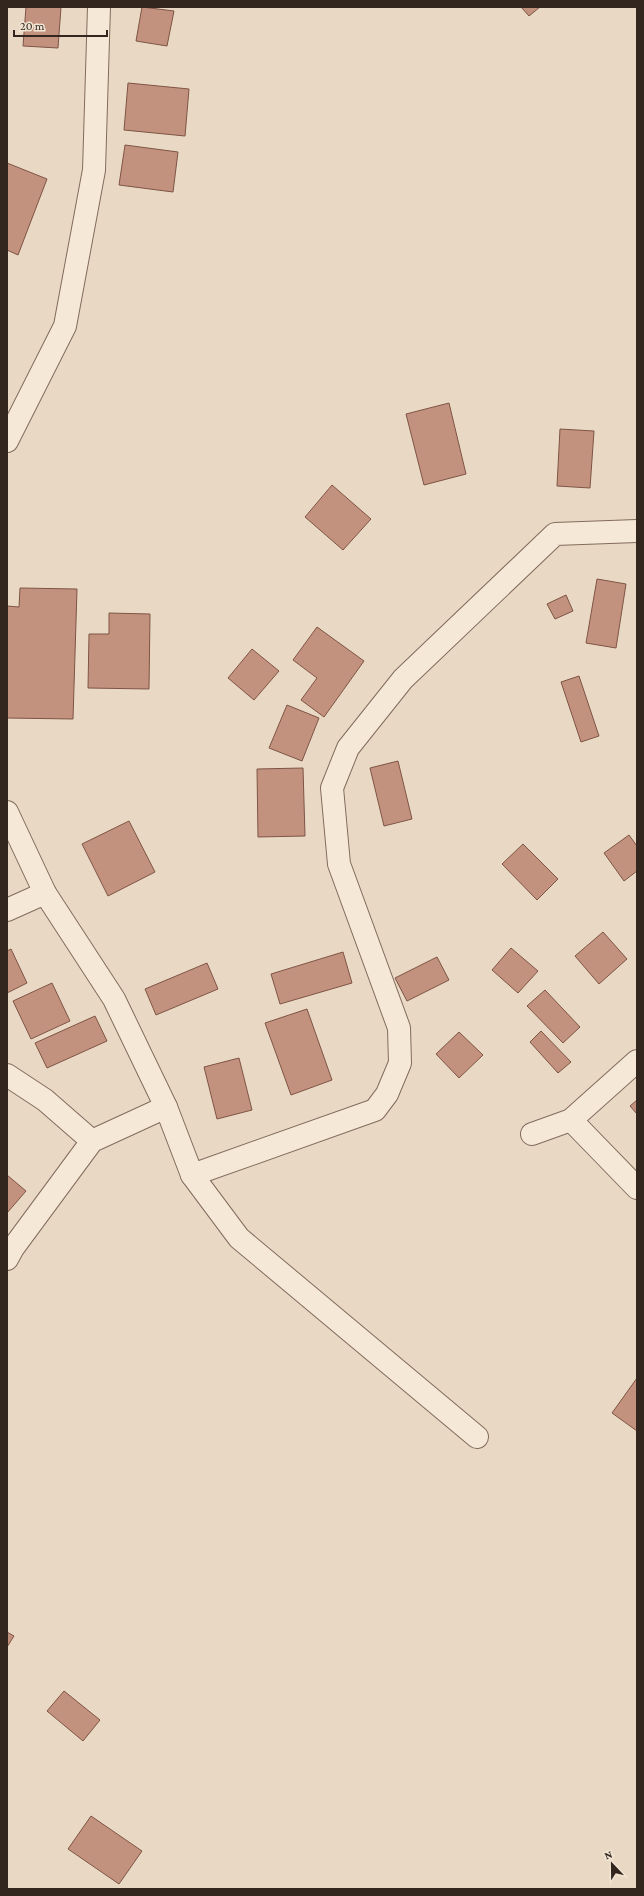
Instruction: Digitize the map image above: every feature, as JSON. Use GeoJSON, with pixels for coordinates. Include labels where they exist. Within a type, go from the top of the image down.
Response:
{"type":"FeatureCollection","features":[{"type":"Feature","properties":{"kind":"street"},"geometry":{"type":"LineString","coordinates":[[7,441],[65,326],[94,170],[99,7]]}},
{"type":"Feature","properties":{"kind":"street"},"geometry":{"type":"LineString","coordinates":[[192,1175],[375,1110],[387,1094],[400,1063],[399,1028],[339,864],[332,788],[348,748],[403,679],[554,534],[637,531]]}},
{"type":"Feature","properties":{"kind":"street"},"geometry":{"type":"LineString","coordinates":[[7,812],[45,893],[114,999],[166,1107],[192,1175],[240,1238],[477,1437]]}},
{"type":"Feature","properties":{"kind":"street"},"geometry":{"type":"LineString","coordinates":[[7,910],[45,893]]}},
{"type":"Feature","properties":{"kind":"street"},"geometry":{"type":"LineString","coordinates":[[532,1134],[571,1120],[637,1061]]}},
{"type":"Feature","properties":{"kind":"street"},"geometry":{"type":"LineString","coordinates":[[7,1075],[45,1100],[92,1141]]}},
{"type":"Feature","properties":{"kind":"street"},"geometry":{"type":"LineString","coordinates":[[7,1259],[13,1248],[92,1141],[166,1107]]}},
{"type":"Feature","properties":{"kind":"street"},"geometry":{"type":"LineString","coordinates":[[571,1120],[637,1188]]}},
{"type":"Feature","properties":{"kind":"building"},"geometry":{"type":"Polygon","coordinates":[[[26,7],[61,7],[58,48],[23,46],[26,7]]]}},
{"type":"Feature","properties":{"kind":"building"},"geometry":{"type":"Polygon","coordinates":[[[142,7],[174,11],[167,46],[136,41],[142,7]]]}},
{"type":"Feature","properties":{"kind":"building"},"geometry":{"type":"Polygon","coordinates":[[[521,7],[540,7],[529,16],[521,7]]]}},
{"type":"Feature","properties":{"kind":"building"},"geometry":{"type":"Polygon","coordinates":[[[128,83],[189,89],[185,136],[124,130],[128,83]]]}},
{"type":"Feature","properties":{"kind":"building"},"geometry":{"type":"Polygon","coordinates":[[[125,145],[178,152],[173,192],[119,185],[125,145]]]}},
{"type":"Feature","properties":{"kind":"building"},"geometry":{"type":"Polygon","coordinates":[[[7,163],[47,179],[18,255],[7,250],[7,163]]]}},
{"type":"Feature","properties":{"kind":"building"},"geometry":{"type":"Polygon","coordinates":[[[449,403],[466,474],[424,485],[406,414],[449,403]]]}},
{"type":"Feature","properties":{"kind":"building"},"geometry":{"type":"Polygon","coordinates":[[[560,429],[594,431],[590,488],[557,486],[560,429]]]}},
{"type":"Feature","properties":{"kind":"building"},"geometry":{"type":"Polygon","coordinates":[[[332,485],[371,519],[343,550],[305,517],[332,485]]]}},
{"type":"Feature","properties":{"kind":"building"},"geometry":{"type":"Polygon","coordinates":[[[597,579],[626,584],[616,648],[586,643],[597,579]]]}},
{"type":"Feature","properties":{"kind":"building"},"geometry":{"type":"Polygon","coordinates":[[[20,588],[77,589],[73,719],[7,718],[7,606],[19,607],[20,588]]]}},
{"type":"Feature","properties":{"kind":"building"},"geometry":{"type":"Polygon","coordinates":[[[566,595],[573,611],[555,619],[547,604],[566,595]]]}},
{"type":"Feature","properties":{"kind":"building"},"geometry":{"type":"Polygon","coordinates":[[[109,613],[150,614],[149,689],[88,688],[89,634],[109,634],[109,613]]]}},
{"type":"Feature","properties":{"kind":"building"},"geometry":{"type":"Polygon","coordinates":[[[317,627],[364,661],[324,717],[301,700],[317,678],[293,660],[317,627]]]}},
{"type":"Feature","properties":{"kind":"building"},"geometry":{"type":"Polygon","coordinates":[[[252,649],[279,671],[254,700],[228,678],[252,649]]]}},
{"type":"Feature","properties":{"kind":"building"},"geometry":{"type":"Polygon","coordinates":[[[579,676],[599,736],[581,742],[561,682],[579,676]]]}},
{"type":"Feature","properties":{"kind":"building"},"geometry":{"type":"Polygon","coordinates":[[[287,705],[319,718],[302,761],[269,748],[287,705]]]}},
{"type":"Feature","properties":{"kind":"building"},"geometry":{"type":"Polygon","coordinates":[[[398,761],[412,819],[384,826],[370,768],[398,761]]]}},
{"type":"Feature","properties":{"kind":"building"},"geometry":{"type":"Polygon","coordinates":[[[303,768],[305,836],[258,837],[257,769],[303,768]]]}},
{"type":"Feature","properties":{"kind":"building"},"geometry":{"type":"Polygon","coordinates":[[[129,821],[155,872],[108,896],[82,844],[129,821]]]}},
{"type":"Feature","properties":{"kind":"building"},"geometry":{"type":"Polygon","coordinates":[[[629,835],[637,846],[637,871],[624,881],[604,853],[629,835]]]}},
{"type":"Feature","properties":{"kind":"building"},"geometry":{"type":"Polygon","coordinates":[[[523,844],[558,879],[537,900],[502,864],[523,844]]]}},
{"type":"Feature","properties":{"kind":"building"},"geometry":{"type":"Polygon","coordinates":[[[603,932],[627,959],[599,984],[575,956],[603,932]]]}},
{"type":"Feature","properties":{"kind":"building"},"geometry":{"type":"Polygon","coordinates":[[[511,948],[538,971],[518,993],[492,970],[511,948]]]}},
{"type":"Feature","properties":{"kind":"building"},"geometry":{"type":"Polygon","coordinates":[[[11,949],[27,983],[7,993],[7,951],[11,949]]]}},
{"type":"Feature","properties":{"kind":"building"},"geometry":{"type":"Polygon","coordinates":[[[343,952],[352,983],[280,1004],[271,974],[343,952]]]}},
{"type":"Feature","properties":{"kind":"building"},"geometry":{"type":"Polygon","coordinates":[[[437,957],[449,980],[407,1001],[395,978],[437,957]]]}},
{"type":"Feature","properties":{"kind":"building"},"geometry":{"type":"Polygon","coordinates":[[[207,963],[218,989],[156,1015],[145,989],[207,963]]]}},
{"type":"Feature","properties":{"kind":"building"},"geometry":{"type":"Polygon","coordinates":[[[52,983],[70,1021],[31,1039],[13,1001],[52,983]]]}},
{"type":"Feature","properties":{"kind":"building"},"geometry":{"type":"Polygon","coordinates":[[[545,990],[580,1027],[563,1043],[527,1006],[545,990]]]}},
{"type":"Feature","properties":{"kind":"building"},"geometry":{"type":"Polygon","coordinates":[[[307,1009],[332,1080],[291,1095],[265,1023],[307,1009]]]}},
{"type":"Feature","properties":{"kind":"building"},"geometry":{"type":"Polygon","coordinates":[[[95,1016],[107,1041],[47,1068],[35,1043],[95,1016]]]}},
{"type":"Feature","properties":{"kind":"building"},"geometry":{"type":"Polygon","coordinates":[[[541,1031],[571,1062],[558,1073],[530,1042],[541,1031]]]}},
{"type":"Feature","properties":{"kind":"building"},"geometry":{"type":"Polygon","coordinates":[[[459,1032],[483,1055],[459,1078],[436,1054],[459,1032]]]}},
{"type":"Feature","properties":{"kind":"building"},"geometry":{"type":"Polygon","coordinates":[[[239,1058],[252,1110],[217,1119],[204,1067],[239,1058]]]}},
{"type":"Feature","properties":{"kind":"building"},"geometry":{"type":"Polygon","coordinates":[[[637,1100],[637,1114],[630,1106],[637,1100]]]}},
{"type":"Feature","properties":{"kind":"building"},"geometry":{"type":"Polygon","coordinates":[[[7,1175],[26,1191],[7,1213],[7,1175]]]}},
{"type":"Feature","properties":{"kind":"building"},"geometry":{"type":"Polygon","coordinates":[[[637,1378],[637,1431],[612,1413],[637,1378]]]}},
{"type":"Feature","properties":{"kind":"building"},"geometry":{"type":"Polygon","coordinates":[[[7,1632],[14,1636],[7,1647],[7,1632]]]}},
{"type":"Feature","properties":{"kind":"building"},"geometry":{"type":"Polygon","coordinates":[[[64,1691],[100,1720],[83,1741],[47,1711],[64,1691]]]}},
{"type":"Feature","properties":{"kind":"building"},"geometry":{"type":"Polygon","coordinates":[[[91,1816],[142,1851],[119,1884],[68,1849],[91,1816]]]}}]}
